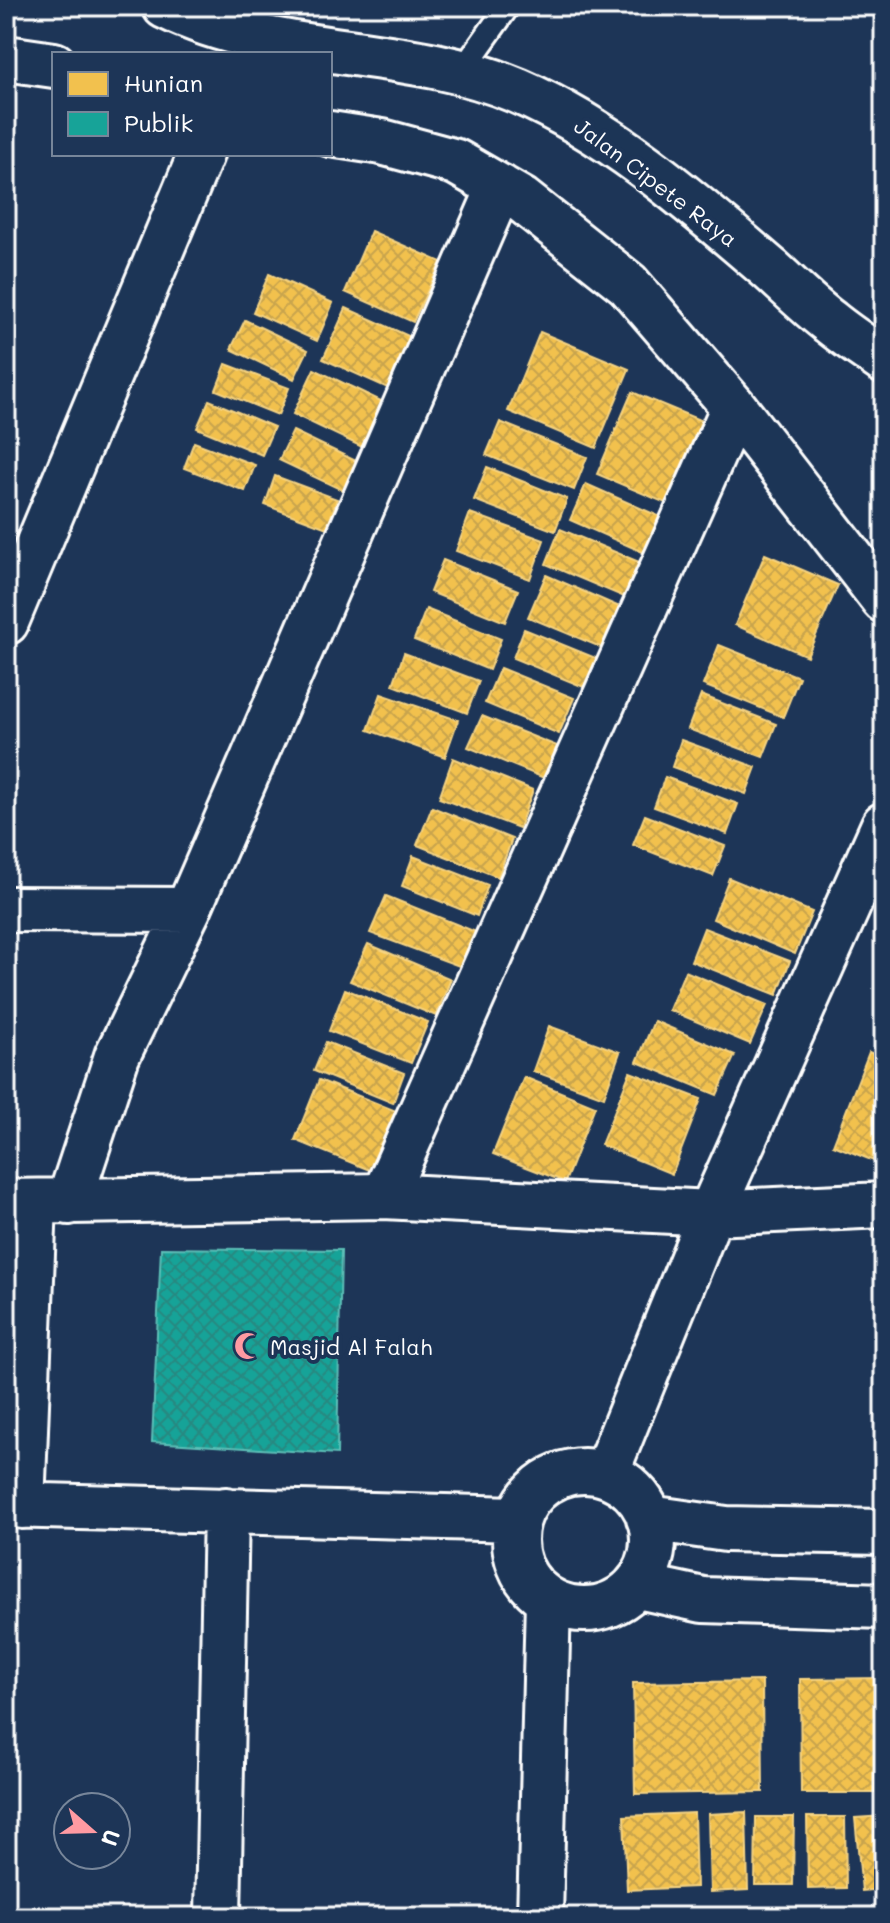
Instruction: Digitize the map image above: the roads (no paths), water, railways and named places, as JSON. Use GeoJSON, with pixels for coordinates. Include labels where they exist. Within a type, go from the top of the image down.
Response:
{"type":"FeatureCollection","features":[{"type":"Feature","properties":{"kind":"street","name":"Jalan Cipete Raya"},"geometry":{"type":"LineString","coordinates":[[165,6],[253,38],[415,61],[462,71],[519,92],[590,128],[692,203],[829,322],[884,361]]}},
{"type":"Feature","properties":{"kind":"street"},"geometry":{"type":"LineString","coordinates":[[6,58],[52,65]]}},
{"type":"Feature","properties":{"kind":"street"},"geometry":{"type":"LineString","coordinates":[[332,134],[382,142],[456,162],[522,200],[628,284],[734,407],[884,600]]}},
{"type":"Feature","properties":{"kind":"street"},"geometry":{"type":"LineString","coordinates":[[6,622],[200,156]]}},
{"type":"Feature","properties":{"kind":"street"},"geometry":{"type":"LineString","coordinates":[[500,187],[188,910],[117,1056],[36,1202],[14,1506],[517,1519]]}},
{"type":"Feature","properties":{"kind":"street"},"geometry":{"type":"LineString","coordinates":[[384,1196],[734,407]]}},
{"type":"Feature","properties":{"kind":"street"},"geometry":{"type":"LineString","coordinates":[[606,1473],[711,1213],[884,825]]}},
{"type":"Feature","properties":{"kind":"street"},"geometry":{"type":"LineString","coordinates":[[6,909],[188,910]]}},
{"type":"Feature","properties":{"kind":"street"},"geometry":{"type":"LineString","coordinates":[[36,1202],[384,1196],[711,1213],[884,1205]]}},
{"type":"Feature","properties":{"kind":"street"},"geometry":{"type":"LineString","coordinates":[[579,1470],[606,1473],[630,1487],[647,1508],[654,1535],[651,1562],[638,1586],[616,1603],[590,1611],[562,1607],[538,1594],[521,1573],[514,1546],[517,1519],[531,1495],[553,1477],[579,1470]]}},
{"type":"Feature","properties":{"kind":"street"},"geometry":{"type":"LineString","coordinates":[[218,1917],[226,1510]]}},
{"type":"Feature","properties":{"kind":"street"},"geometry":{"type":"LineString","coordinates":[[649,1518],[726,1529],[884,1532]]}},
{"type":"Feature","properties":{"kind":"street"},"geometry":{"type":"LineString","coordinates":[[638,1586],[703,1600],[884,1606]]}},
{"type":"Feature","properties":{"kind":"street"},"geometry":{"type":"LineString","coordinates":[[540,1917],[548,1600]]}},
{"type":"Feature","properties":{"kind":"lane"},"geometry":{"type":"LineString","coordinates":[[462,71],[508,6]]}},
{"type":"Feature","properties":{"kind":"place","name":"Masjid Al Falah"},"geometry":{"type":"Point","coordinates":[248,1346]}}]}
